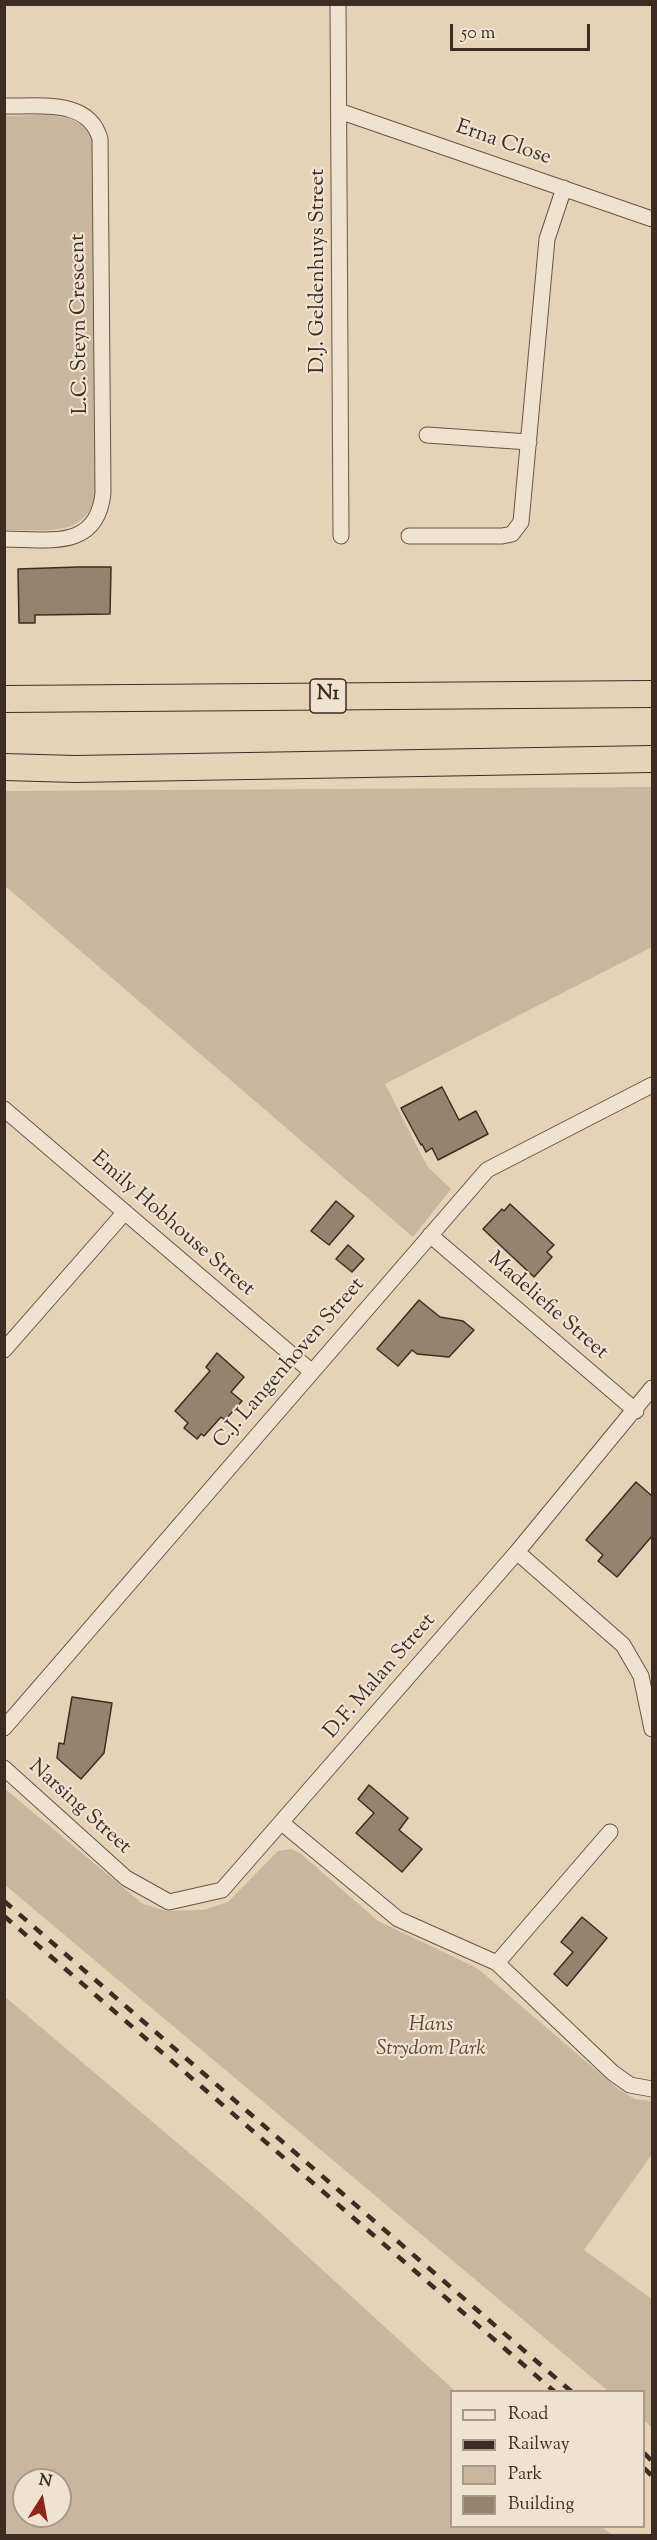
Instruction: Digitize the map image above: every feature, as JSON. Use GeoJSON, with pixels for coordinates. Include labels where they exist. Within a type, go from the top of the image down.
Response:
{"type":"FeatureCollection","features":[{"type":"Feature","properties":{"kind":"highway","name":"N1"},"geometry":{"type":"LineString","coordinates":[[4,699],[652,693]]}},
{"type":"Feature","properties":{"kind":"highway"},"geometry":{"type":"LineString","coordinates":[[4,767],[75,769],[652,759]]}},
{"type":"Feature","properties":{"kind":"street","name":"D.J. Geldenhuys Street"},"geometry":{"type":"LineString","coordinates":[[338,4],[342,536]]}},
{"type":"Feature","properties":{"kind":"street","name":"L.C. Steyn Crescent"},"geometry":{"type":"LineString","coordinates":[[4,106],[65,108],[79,112],[97,127],[100,139],[103,494],[98,517],[83,532],[71,539],[4,539]]}},
{"type":"Feature","properties":{"kind":"street","name":"Erna Close"},"geometry":{"type":"LineString","coordinates":[[339,111],[652,219]]}},
{"type":"Feature","properties":{"kind":"street"},"geometry":{"type":"LineString","coordinates":[[410,536],[502,536],[512,534],[521,522],[547,239],[564,188]]}},
{"type":"Feature","properties":{"kind":"street"},"geometry":{"type":"LineString","coordinates":[[427,435],[529,442]]}},
{"type":"Feature","properties":{"kind":"street","name":"C.J. Langenhoven Street"},"geometry":{"type":"LineString","coordinates":[[4,1728],[487,1170],[652,1084]]}},
{"type":"Feature","properties":{"kind":"street","name":"Emily Hobhouse Street"},"geometry":{"type":"LineString","coordinates":[[4,1109],[312,1372]]}},
{"type":"Feature","properties":{"kind":"street"},"geometry":{"type":"LineString","coordinates":[[4,1350],[125,1212]]}},
{"type":"Feature","properties":{"kind":"street","name":"Madeliefie Street"},"geometry":{"type":"LineString","coordinates":[[430,1235],[636,1411]]}},
{"type":"Feature","properties":{"kind":"street","name":"D.F. Malan Street"},"geometry":{"type":"LineString","coordinates":[[126,1878],[169,1902],[222,1890],[517,1552],[636,1411],[652,1388]]}},
{"type":"Feature","properties":{"kind":"street","name":"D.F. Malan Street"},"geometry":{"type":"LineString","coordinates":[[636,1411],[652,1398]]}},
{"type":"Feature","properties":{"kind":"street"},"geometry":{"type":"LineString","coordinates":[[517,1552],[623,1646],[641,1676],[647,1695],[652,1729]]}},
{"type":"Feature","properties":{"kind":"street","name":"Narsing Street"},"geometry":{"type":"LineString","coordinates":[[4,1768],[126,1878]]}},
{"type":"Feature","properties":{"kind":"street"},"geometry":{"type":"LineString","coordinates":[[282,1823],[398,1919],[497,1963],[613,2073],[630,2085],[652,2089]]}},
{"type":"Feature","properties":{"kind":"street"},"geometry":{"type":"LineString","coordinates":[[497,1963],[610,1832]]}},
{"type":"Feature","properties":{"kind":"green space"},"geometry":{"type":"Polygon","coordinates":[[[42,115],[66,118],[86,129],[93,140],[95,495],[90,509],[82,519],[72,526],[59,529],[5,530],[4,116],[42,115]]]}},
{"type":"Feature","properties":{"kind":"green space"},"geometry":{"type":"Polygon","coordinates":[[[652,787],[652,947],[385,1084],[427,1166],[451,1189],[413,1237],[5,886],[5,791],[652,787]]]}},
{"type":"Feature","properties":{"kind":"green space","name":"Hans Strydom Park"},"geometry":{"type":"Polygon","coordinates":[[[4,1788],[143,1904],[166,1911],[203,1910],[228,1902],[278,1851],[291,1849],[300,1853],[378,1921],[477,1968],[618,2089],[635,2099],[652,2101],[652,2154],[584,2250],[652,2299],[652,2428],[645,2421],[645,2390],[607,2390],[5,1885],[4,1788]]]}},
{"type":"Feature","properties":{"kind":"green space"},"geometry":{"type":"Polygon","coordinates":[[[4,1996],[259,2212],[454,2390],[450,2390],[450,2528],[603,2528],[612,2535],[5,2535],[4,1996]]]}},
{"type":"Feature","properties":{"kind":"building"},"geometry":{"type":"Polygon","coordinates":[[[111,567],[110,614],[35,615],[35,623],[19,623],[18,569],[111,567]]]}},
{"type":"Feature","properties":{"kind":"building"},"geometry":{"type":"Polygon","coordinates":[[[442,1087],[459,1120],[476,1111],[488,1134],[438,1160],[432,1148],[426,1152],[421,1145],[401,1108],[442,1087]]]}},
{"type":"Feature","properties":{"kind":"building"},"geometry":{"type":"Polygon","coordinates":[[[336,1201],[354,1216],[329,1245],[311,1231],[336,1201]]]}},
{"type":"Feature","properties":{"kind":"building"},"geometry":{"type":"Polygon","coordinates":[[[510,1204],[554,1245],[547,1252],[552,1257],[534,1277],[483,1229],[510,1204]]]}},
{"type":"Feature","properties":{"kind":"building"},"geometry":{"type":"Polygon","coordinates":[[[348,1245],[364,1259],[352,1272],[336,1259],[348,1245]]]}},
{"type":"Feature","properties":{"kind":"building"},"geometry":{"type":"Polygon","coordinates":[[[419,1300],[440,1317],[463,1321],[474,1330],[449,1357],[417,1354],[412,1350],[398,1366],[377,1349],[419,1300]]]}},
{"type":"Feature","properties":{"kind":"building"},"geometry":{"type":"Polygon","coordinates":[[[217,1353],[244,1377],[231,1392],[242,1401],[225,1420],[221,1417],[204,1436],[201,1434],[197,1439],[184,1428],[188,1423],[175,1411],[210,1371],[206,1367],[217,1353]]]}},
{"type":"Feature","properties":{"kind":"building"},"geometry":{"type":"Polygon","coordinates":[[[636,1482],[652,1496],[652,1536],[617,1577],[598,1561],[603,1555],[586,1540],[636,1482]]]}},
{"type":"Feature","properties":{"kind":"building"},"geometry":{"type":"Polygon","coordinates":[[[72,1697],[112,1703],[104,1753],[81,1779],[57,1758],[59,1743],[64,1744],[72,1697]]]}},
{"type":"Feature","properties":{"kind":"building"},"geometry":{"type":"Polygon","coordinates":[[[369,1785],[408,1818],[399,1830],[422,1849],[402,1872],[356,1833],[374,1813],[358,1799],[369,1785]]]}},
{"type":"Feature","properties":{"kind":"building"},"geometry":{"type":"Polygon","coordinates":[[[582,1917],[607,1938],[567,1986],[554,1974],[573,1952],[561,1942],[582,1917]]]}},
{"type":"Feature","properties":{"kind":"railway"},"geometry":{"type":"LineString","coordinates":[[4,1901],[570,2390]]}},
{"type":"Feature","properties":{"kind":"railway"},"geometry":{"type":"LineString","coordinates":[[4,1916],[553,2390]]}},
{"type":"Feature","properties":{"kind":"railway"},"geometry":{"type":"LineString","coordinates":[[645,2454],[652,2461]]}},
{"type":"Feature","properties":{"kind":"railway"},"geometry":{"type":"LineString","coordinates":[[645,2469],[652,2476]]}}]}
